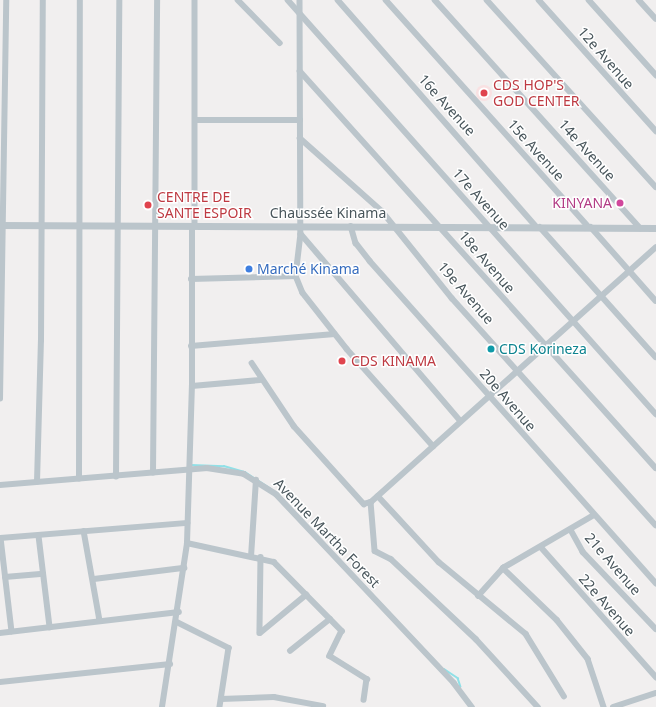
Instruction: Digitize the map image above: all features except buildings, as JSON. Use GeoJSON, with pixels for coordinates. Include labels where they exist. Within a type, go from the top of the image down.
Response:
{"type":"FeatureCollection","features":[{"type":"Feature","properties":{"kind":"street"},"geometry":{"type":"LineString","coordinates":[[0,399],[1,225],[6,0]]}},
{"type":"Feature","properties":{"kind":"street"},"geometry":{"type":"LineString","coordinates":[[36,482],[43,0]]}},
{"type":"Feature","properties":{"kind":"street"},"geometry":{"type":"LineString","coordinates":[[79,480],[81,227],[80,0]]}},
{"type":"Feature","properties":{"kind":"street"},"geometry":{"type":"LineString","coordinates":[[116,477],[119,227],[119,0]]}},
{"type":"Feature","properties":{"kind":"street"},"geometry":{"type":"LineString","coordinates":[[153,473],[157,0]]}},
{"type":"Feature","properties":{"kind":"street"},"geometry":{"type":"LineString","coordinates":[[162,707],[179,612],[187,543],[192,386],[191,279],[194,227],[196,120],[195,0]]}},
{"type":"Feature","properties":{"kind":"street"},"geometry":{"type":"LineString","coordinates":[[238,0],[280,43]]}},
{"type":"Feature","properties":{"kind":"street","name":"17e Avenue"},"geometry":{"type":"LineString","coordinates":[[288,0],[656,414]]}},
{"type":"Feature","properties":{"kind":"street"},"geometry":{"type":"LineString","coordinates":[[300,0],[300,230],[296,276],[303,293],[334,334],[433,446]]}},
{"type":"Feature","properties":{"kind":"street","name":"16e Avenue"},"geometry":{"type":"LineString","coordinates":[[338,0],[656,357]]}},
{"type":"Feature","properties":{"kind":"street","name":"15e Avenue"},"geometry":{"type":"LineString","coordinates":[[386,0],[656,301]]}},
{"type":"Feature","properties":{"kind":"street","name":"14e Avenue"},"geometry":{"type":"LineString","coordinates":[[435,0],[640,228]]}},
{"type":"Feature","properties":{"kind":"street"},"geometry":{"type":"LineString","coordinates":[[487,0],[656,187]]}},
{"type":"Feature","properties":{"kind":"street","name":"12e Avenue"},"geometry":{"type":"LineString","coordinates":[[539,0],[656,131]]}},
{"type":"Feature","properties":{"kind":"street"},"geometry":{"type":"LineString","coordinates":[[588,0],[656,76]]}},
{"type":"Feature","properties":{"kind":"street"},"geometry":{"type":"LineString","coordinates":[[639,0],[656,19]]}},
{"type":"Feature","properties":{"kind":"street","name":"18e Avenue"},"geometry":{"type":"LineString","coordinates":[[300,71],[656,468]]}},
{"type":"Feature","properties":{"kind":"street"},"geometry":{"type":"LineString","coordinates":[[196,120],[300,120]]}},
{"type":"Feature","properties":{"kind":"street","name":"19e Avenue"},"geometry":{"type":"LineString","coordinates":[[300,138],[394,226],[452,298],[656,525]]}},
{"type":"Feature","properties":{"kind":"street","name":"Chaussée Kinama"},"geometry":{"type":"LineString","coordinates":[[1,225],[194,227],[300,230],[351,226],[442,228],[656,228]]}},
{"type":"Feature","properties":{"kind":"street","name":"20e Avenue"},"geometry":{"type":"LineString","coordinates":[[351,226],[356,243],[370,260],[488,396],[656,583]]}},
{"type":"Feature","properties":{"kind":"street"},"geometry":{"type":"LineString","coordinates":[[300,230],[460,420]]}},
{"type":"Feature","properties":{"kind":"street"},"geometry":{"type":"LineString","coordinates":[[252,363],[260,380],[360,502],[371,502],[516,369],[545,346],[601,294],[656,247]]}},
{"type":"Feature","properties":{"kind":"street"},"geometry":{"type":"LineString","coordinates":[[191,279],[296,276]]}},
{"type":"Feature","properties":{"kind":"street"},"geometry":{"type":"LineString","coordinates":[[191,346],[334,334]]}},
{"type":"Feature","properties":{"kind":"street"},"geometry":{"type":"LineString","coordinates":[[192,386],[260,380]]}},
{"type":"Feature","properties":{"kind":"street","name":"Avenue Martha Forest"},"geometry":{"type":"LineString","coordinates":[[0,485],[79,480],[190,470],[229,470],[256,480],[277,495],[454,683],[472,707]]}},
{"type":"Feature","properties":{"kind":"street"},"geometry":{"type":"LineString","coordinates":[[251,557],[256,480]]}},
{"type":"Feature","properties":{"kind":"street"},"geometry":{"type":"LineString","coordinates":[[378,496],[440,562],[478,596],[526,634],[564,696]]}},
{"type":"Feature","properties":{"kind":"street"},"geometry":{"type":"LineString","coordinates":[[371,502],[375,551],[391,559],[476,639],[538,707]]}},
{"type":"Feature","properties":{"kind":"street"},"geometry":{"type":"LineString","coordinates":[[478,596],[503,568],[571,530],[594,515]]}},
{"type":"Feature","properties":{"kind":"street"},"geometry":{"type":"LineString","coordinates":[[12,632],[0,538],[187,523]]}},
{"type":"Feature","properties":{"kind":"street","name":"21e Avenue"},"geometry":{"type":"LineString","coordinates":[[571,530],[583,552],[656,629]]}},
{"type":"Feature","properties":{"kind":"street"},"geometry":{"type":"LineString","coordinates":[[84,531],[94,579],[100,621]]}},
{"type":"Feature","properties":{"kind":"street"},"geometry":{"type":"LineString","coordinates":[[39,536],[50,627]]}},
{"type":"Feature","properties":{"kind":"street"},"geometry":{"type":"LineString","coordinates":[[187,543],[251,557],[262,557],[274,562],[343,634],[330,656],[367,679],[364,700]]}},
{"type":"Feature","properties":{"kind":"street","name":"22e Avenue"},"geometry":{"type":"LineString","coordinates":[[541,547],[656,677]]}},
{"type":"Feature","properties":{"kind":"street"},"geometry":{"type":"LineString","coordinates":[[262,557],[260,633],[306,595]]}},
{"type":"Feature","properties":{"kind":"street"},"geometry":{"type":"LineString","coordinates":[[94,579],[184,568]]}},
{"type":"Feature","properties":{"kind":"street"},"geometry":{"type":"LineString","coordinates":[[503,568],[557,620],[588,659],[604,707]]}},
{"type":"Feature","properties":{"kind":"street"},"geometry":{"type":"LineString","coordinates":[[6,577],[43,574]]}},
{"type":"Feature","properties":{"kind":"street"},"geometry":{"type":"LineString","coordinates":[[0,633],[179,612]]}},
{"type":"Feature","properties":{"kind":"street"},"geometry":{"type":"LineString","coordinates":[[290,651],[330,619]]}},
{"type":"Feature","properties":{"kind":"street"},"geometry":{"type":"LineString","coordinates":[[177,622],[229,648],[220,707]]}},
{"type":"Feature","properties":{"kind":"street"},"geometry":{"type":"LineString","coordinates":[[0,682],[170,664]]}},
{"type":"Feature","properties":{"kind":"street"},"geometry":{"type":"LineString","coordinates":[[613,707],[656,693]]}},
{"type":"Feature","properties":{"kind":"street"},"geometry":{"type":"LineString","coordinates":[[221,699],[274,697],[323,706]]}},
{"type":"Feature","properties":{"kind":"shaded area","name":"CDS HOP'S GOD CENTER"},"geometry":{"type":"Polygon","coordinates":[[[484,85],[491,90],[492,93],[487,100],[484,101],[477,96],[476,93],[481,86],[484,85]]]}},
{"type":"Feature","properties":{"kind":"waterway"},"geometry":{"type":"LineString","coordinates":[[191,465],[224,466],[245,472],[271,489]]}},
{"type":"Feature","properties":{"kind":"waterway"},"geometry":{"type":"LineString","coordinates":[[444,669],[458,678],[461,687]]}},
{"type":"Feature","properties":{"kind":"place","name":"CDS HOP'S GOD CENTER"},"geometry":{"type":"Point","coordinates":[484,93]}},
{"type":"Feature","properties":{"kind":"place","name":"KINYANA"},"geometry":{"type":"Point","coordinates":[620,203]}},
{"type":"Feature","properties":{"kind":"place","name":"CENTRE DE SANTE ESPOIR"},"geometry":{"type":"Point","coordinates":[148,205]}},
{"type":"Feature","properties":{"kind":"place","name":"Marché Kinama"},"geometry":{"type":"Point","coordinates":[249,269]}},
{"type":"Feature","properties":{"kind":"place","name":"CDS Korineza"},"geometry":{"type":"Point","coordinates":[491,349]}},
{"type":"Feature","properties":{"kind":"place","name":"CDS KINAMA"},"geometry":{"type":"Point","coordinates":[342,361]}}]}
